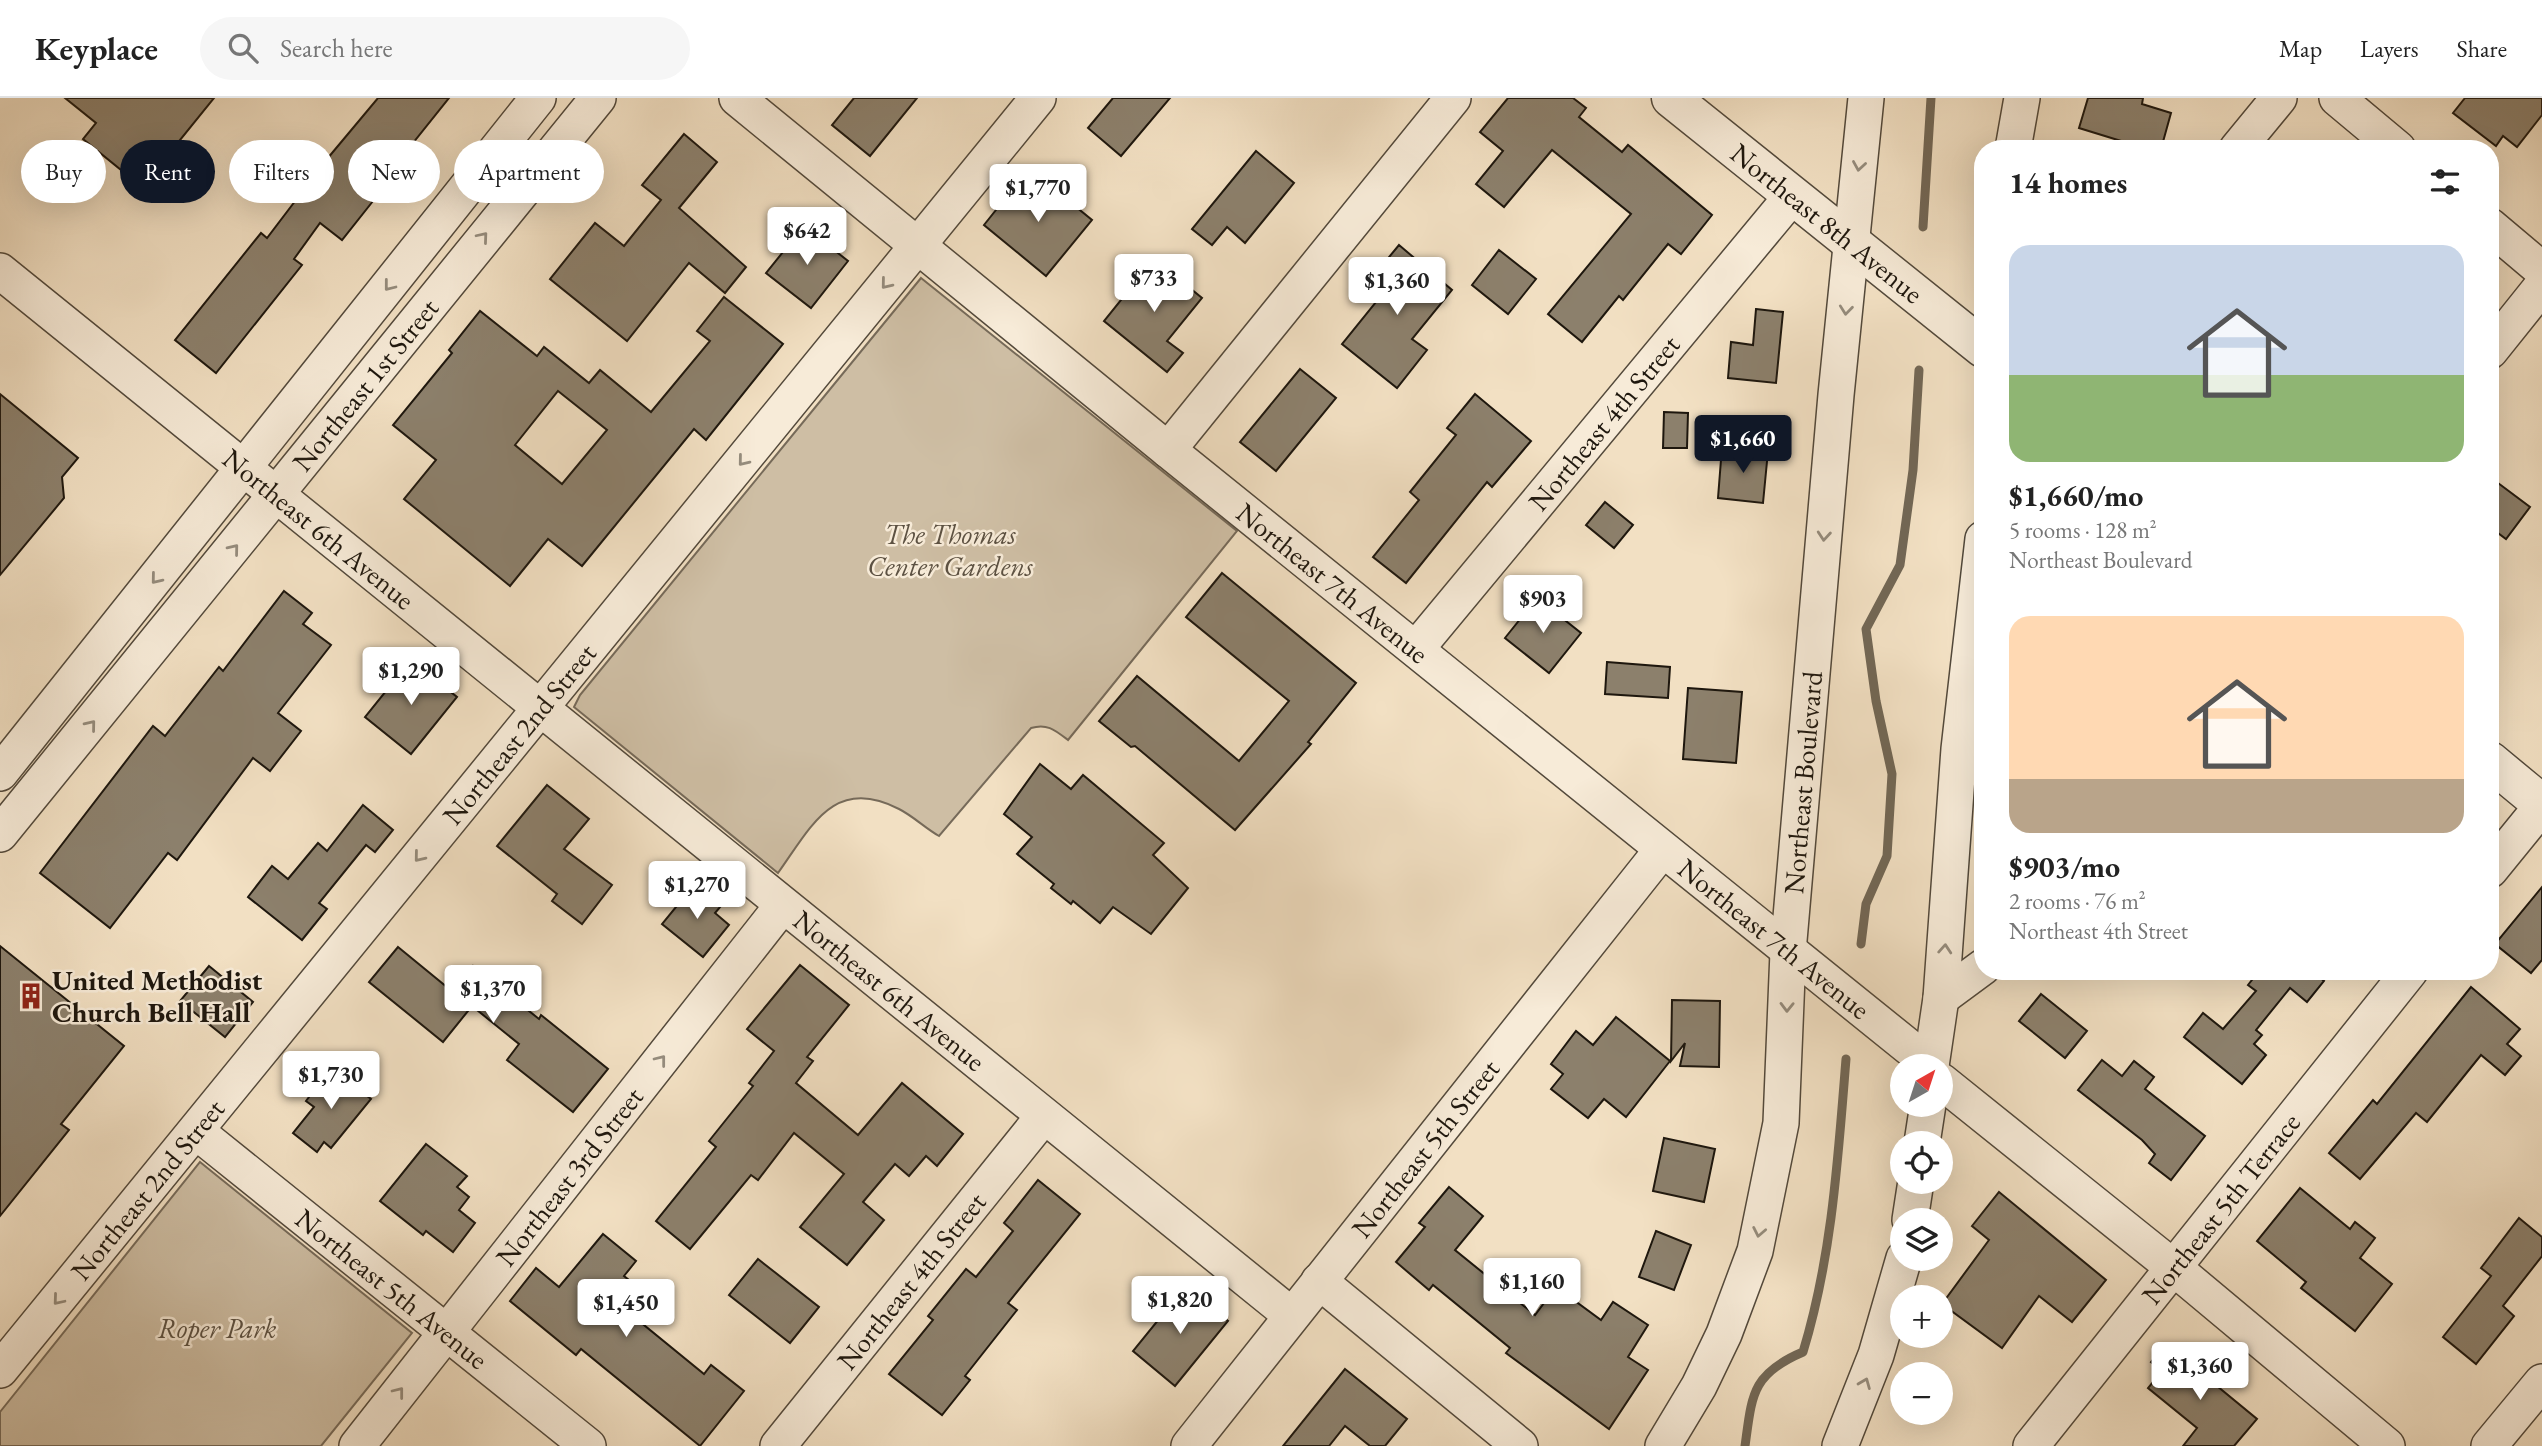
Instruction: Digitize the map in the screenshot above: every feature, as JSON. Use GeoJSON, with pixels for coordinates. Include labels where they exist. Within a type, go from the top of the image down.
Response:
{"type":"FeatureCollection","features":[{"type":"Feature","properties":{"kind":"street","name":"Northeast 1st Street"},"geometry":{"type":"LineString","coordinates":[[0,773],[538,98]]}},
{"type":"Feature","properties":{"kind":"street","name":"Northeast 1st Street"},"geometry":{"type":"LineString","coordinates":[[0,834],[598,98]]}},
{"type":"Feature","properties":{"kind":"street","name":"Northeast 7th Avenue"},"geometry":{"type":"LineString","coordinates":[[737,98],[1168,450],[1917,1054]]}},
{"type":"Feature","properties":{"kind":"street","name":"Northeast 2nd Street"},"geometry":{"type":"LineString","coordinates":[[0,1370],[197,1132],[1038,98]]}},
{"type":"Feature","properties":{"kind":"street"},"geometry":{"type":"LineString","coordinates":[[1168,450],[1453,98]]}},
{"type":"Feature","properties":{"kind":"street","name":"Northeast 8th Avenue"},"geometry":{"type":"LineString","coordinates":[[1671,98],[1974,341]]}},
{"type":"Feature","properties":{"kind":"street","name":"Northeast Boulevard"},"geometry":{"type":"LineString","coordinates":[[1663,1446],[1709,1365],[1755,1251],[1781,1123],[1788,952],[1850,242],[1867,98]]}},
{"type":"Feature","properties":{"kind":"street"},"geometry":{"type":"LineString","coordinates":[[2015,140],[2022,98]]}},
{"type":"Feature","properties":{"kind":"street"},"geometry":{"type":"LineString","coordinates":[[2244,140],[2279,98]]}},
{"type":"Feature","properties":{"kind":"street"},"geometry":{"type":"LineString","coordinates":[[2337,98],[2387,140]]}},
{"type":"Feature","properties":{"kind":"street","name":"Northeast 4th Street"},"geometry":{"type":"LineString","coordinates":[[1416,649],[1793,195]]}},
{"type":"Feature","properties":{"kind":"street"},"geometry":{"type":"LineString","coordinates":[[2499,234],[2542,270]]}},
{"type":"Feature","properties":{"kind":"street"},"geometry":{"type":"LineString","coordinates":[[418,248],[452,275]]}},
{"type":"Feature","properties":{"kind":"street","name":"Northeast 6th Avenue"},"geometry":{"type":"LineString","coordinates":[[0,271],[276,497],[1291,1315]]}},
{"type":"Feature","properties":{"kind":"street"},"geometry":{"type":"LineString","coordinates":[[2499,340],[2542,286]]}},
{"type":"Feature","properties":{"kind":"street"},"geometry":{"type":"LineString","coordinates":[[1933,1054],[1941,998],[1959,749],[1974,618]]}},
{"type":"Feature","properties":{"kind":"street"},"geometry":{"type":"LineString","coordinates":[[34,731],[65,755]]}},
{"type":"Feature","properties":{"kind":"street"},"geometry":{"type":"LineString","coordinates":[[2499,769],[2542,805],[2499,859]]}},
{"type":"Feature","properties":{"kind":"street","name":"Northeast 5th Street"},"geometry":{"type":"LineString","coordinates":[[1189,1446],[1662,850]]}},
{"type":"Feature","properties":{"kind":"street","name":"Northeast 3rd Street"},"geometry":{"type":"LineString","coordinates":[[357,1446],[782,906]]}},
{"type":"Feature","properties":{"kind":"street"},"geometry":{"type":"LineString","coordinates":[[1941,998],[1974,974]]}},
{"type":"Feature","properties":{"kind":"street","name":"Northeast 5th Terrace"},"geometry":{"type":"LineString","coordinates":[[2031,1446],[2403,980]]}},
{"type":"Feature","properties":{"kind":"street"},"geometry":{"type":"LineString","coordinates":[[1953,1092],[2174,1268],[2387,1446]]}},
{"type":"Feature","properties":{"kind":"street","name":"Northeast 4th Street"},"geometry":{"type":"LineString","coordinates":[[778,1446],[1043,1117]]}},
{"type":"Feature","properties":{"kind":"street","name":"Northeast 5th Avenue"},"geometry":{"type":"LineString","coordinates":[[197,1132],[588,1446]]}},
{"type":"Feature","properties":{"kind":"street"},"geometry":{"type":"LineString","coordinates":[[1840,1446],[1876,1355],[1899,1271]]}},
{"type":"Feature","properties":{"kind":"street"},"geometry":{"type":"LineString","coordinates":[[1319,1281],[1520,1446]]}},
{"type":"Feature","properties":{"kind":"street"},"geometry":{"type":"LineString","coordinates":[[2492,1445],[2542,1382]]}},
{"type":"Feature","properties":{"kind":"green space","name":"The Thomas Center Gardens"},"geometry":{"type":"Polygon","coordinates":[[[921,278],[1237,531],[1068,740],[1046,727],[1031,728],[939,836],[899,809],[876,800],[857,798],[841,802],[826,811],[814,824],[778,873],[574,707],[580,695],[921,278]]]}},
{"type":"Feature","properties":{"kind":"green space","name":"Roper Park"},"geometry":{"type":"Polygon","coordinates":[[[200,1162],[412,1333],[321,1446],[0,1446],[0,1412],[200,1162]]]}},
{"type":"Feature","properties":{"kind":"building"},"geometry":{"type":"Polygon","coordinates":[[[65,98],[214,98],[180,140],[120,140],[120,169],[106,158],[106,140],[83,139],[96,123],[65,98]]]}},
{"type":"Feature","properties":{"kind":"building"},"geometry":{"type":"Polygon","coordinates":[[[378,98],[449,98],[415,140],[348,140],[348,203],[371,203],[342,240],[320,223],[294,259],[302,265],[216,373],[175,340],[261,233],[267,238],[294,203],[334,203],[334,151],[378,98]]]}},
{"type":"Feature","properties":{"kind":"building"},"geometry":{"type":"Polygon","coordinates":[[[854,98],[917,98],[870,156],[832,125],[854,98]]]}},
{"type":"Feature","properties":{"kind":"building"},"geometry":{"type":"Polygon","coordinates":[[[1113,98],[1170,98],[1121,156],[1088,128],[1113,98]]]}},
{"type":"Feature","properties":{"kind":"building"},"geometry":{"type":"Polygon","coordinates":[[[1508,98],[1573,98],[1586,108],[1579,117],[1622,152],[1628,145],[1712,215],[1681,254],[1668,244],[1623,300],[1619,296],[1582,342],[1548,314],[1631,214],[1552,150],[1504,207],[1476,184],[1503,151],[1480,132],[1508,98]]]}},
{"type":"Feature","properties":{"kind":"building"},"geometry":{"type":"Polygon","coordinates":[[[2088,98],[2143,98],[2142,104],[2171,113],[2164,140],[2118,140],[2079,128],[2088,98]]]}},
{"type":"Feature","properties":{"kind":"building"},"geometry":{"type":"Polygon","coordinates":[[[2465,98],[2542,98],[2542,115],[2517,147],[2503,136],[2499,142],[2488,140],[2453,113],[2465,98]]]}},
{"type":"Feature","properties":{"kind":"building"},"geometry":{"type":"Polygon","coordinates":[[[684,134],[717,162],[679,208],[746,267],[725,293],[689,263],[627,341],[550,279],[595,223],[624,246],[661,200],[642,185],[684,134]]]}},
{"type":"Feature","properties":{"kind":"building"},"geometry":{"type":"Polygon","coordinates":[[[1256,151],[1294,183],[1245,243],[1227,227],[1212,245],[1192,229],[1256,151]]]}},
{"type":"Feature","properties":{"kind":"building"},"geometry":{"type":"Polygon","coordinates":[[[1037,175],[1092,220],[1046,276],[984,225],[1016,185],[1024,191],[1037,175]]]}},
{"type":"Feature","properties":{"kind":"building"},"geometry":{"type":"Polygon","coordinates":[[[804,226],[848,261],[811,308],[766,273],[804,226]]]}},
{"type":"Feature","properties":{"kind":"building"},"geometry":{"type":"Polygon","coordinates":[[[1399,245],[1452,290],[1412,339],[1427,350],[1397,388],[1342,344],[1385,291],[1371,279],[1399,245]]]}},
{"type":"Feature","properties":{"kind":"building"},"geometry":{"type":"Polygon","coordinates":[[[1499,250],[1536,279],[1508,314],[1472,285],[1499,250]]]}},
{"type":"Feature","properties":{"kind":"building"},"geometry":{"type":"Polygon","coordinates":[[[1154,259],[1202,298],[1167,341],[1183,353],[1167,372],[1104,321],[1154,259]]]}},
{"type":"Feature","properties":{"kind":"building"},"geometry":{"type":"Polygon","coordinates":[[[724,297],[783,344],[706,440],[694,429],[582,566],[548,539],[510,586],[404,499],[436,460],[393,425],[452,353],[449,350],[480,311],[537,356],[544,347],[589,383],[600,370],[651,412],[710,341],[697,331],[724,297]],[[558,391],[515,445],[562,484],[607,430],[558,391]]]}},
{"type":"Feature","properties":{"kind":"building"},"geometry":{"type":"Polygon","coordinates":[[[1756,309],[1783,312],[1776,383],[1728,378],[1731,342],[1753,345],[1756,309]]]}},
{"type":"Feature","properties":{"kind":"building"},"geometry":{"type":"Polygon","coordinates":[[[1300,369],[1336,398],[1276,471],[1240,442],[1300,369]]]}},
{"type":"Feature","properties":{"kind":"building"},"geometry":{"type":"Polygon","coordinates":[[[0,394],[78,458],[62,477],[64,498],[0,575],[0,394]]]}},
{"type":"Feature","properties":{"kind":"building"},"geometry":{"type":"Polygon","coordinates":[[[1475,394],[1531,441],[1492,487],[1487,482],[1406,583],[1373,557],[1419,500],[1410,492],[1456,435],[1447,428],[1475,394]]]}},
{"type":"Feature","properties":{"kind":"building"},"geometry":{"type":"Polygon","coordinates":[[[1664,412],[1688,413],[1687,448],[1663,448],[1664,412]]]}},
{"type":"Feature","properties":{"kind":"building"},"geometry":{"type":"Polygon","coordinates":[[[1722,447],[1768,451],[1763,503],[1718,498],[1722,447]]]}},
{"type":"Feature","properties":{"kind":"building"},"geometry":{"type":"Polygon","coordinates":[[[2499,484],[2530,507],[2506,539],[2499,534],[2499,484]]]}},
{"type":"Feature","properties":{"kind":"building"},"geometry":{"type":"Polygon","coordinates":[[[1605,502],[1633,525],[1614,548],[1586,525],[1605,502]]]}},
{"type":"Feature","properties":{"kind":"building"},"geometry":{"type":"Polygon","coordinates":[[[1222,573],[1356,683],[1308,742],[1311,744],[1235,830],[1135,746],[1131,747],[1099,721],[1137,676],[1239,761],[1289,701],[1186,617],[1222,573]]]}},
{"type":"Feature","properties":{"kind":"building"},"geometry":{"type":"Polygon","coordinates":[[[284,591],[312,613],[303,624],[331,645],[278,713],[301,731],[270,771],[253,758],[177,860],[168,853],[110,928],[40,873],[153,726],[165,736],[219,667],[223,671],[284,591]]]}},
{"type":"Feature","properties":{"kind":"building"},"geometry":{"type":"Polygon","coordinates":[[[1537,598],[1581,633],[1549,673],[1505,638],[1537,598]]]}},
{"type":"Feature","properties":{"kind":"building"},"geometry":{"type":"Polygon","coordinates":[[[411,660],[457,697],[411,754],[365,717],[411,660]]]}},
{"type":"Feature","properties":{"kind":"building"},"geometry":{"type":"Polygon","coordinates":[[[1607,662],[1670,667],[1668,698],[1605,694],[1607,662]]]}},
{"type":"Feature","properties":{"kind":"building"},"geometry":{"type":"Polygon","coordinates":[[[1688,688],[1742,692],[1736,763],[1683,759],[1688,688]]]}},
{"type":"Feature","properties":{"kind":"building"},"geometry":{"type":"Polygon","coordinates":[[[1040,764],[1071,789],[1083,775],[1164,843],[1153,855],[1188,888],[1151,934],[1113,907],[1100,923],[1073,901],[1071,904],[1051,888],[1054,884],[1017,854],[1032,837],[1004,814],[1040,764]]]}},
{"type":"Feature","properties":{"kind":"building"},"geometry":{"type":"Polygon","coordinates":[[[547,785],[589,819],[564,849],[612,885],[582,924],[552,901],[557,894],[497,846],[547,785]]]}},
{"type":"Feature","properties":{"kind":"building"},"geometry":{"type":"Polygon","coordinates":[[[363,805],[393,830],[375,852],[366,845],[319,903],[327,909],[302,940],[248,897],[272,866],[288,879],[318,843],[327,851],[363,805]]]}},
{"type":"Feature","properties":{"kind":"building"},"geometry":{"type":"Polygon","coordinates":[[[694,885],[721,906],[715,913],[729,925],[703,957],[662,924],[694,885]]]}},
{"type":"Feature","properties":{"kind":"building"},"geometry":{"type":"Polygon","coordinates":[[[2542,887],[2542,960],[2531,973],[2499,947],[2499,939],[2542,887]]]}},
{"type":"Feature","properties":{"kind":"building"},"geometry":{"type":"Polygon","coordinates":[[[0,946],[124,1046],[61,1124],[69,1130],[0,1216],[0,946]]]}},
{"type":"Feature","properties":{"kind":"building"},"geometry":{"type":"Polygon","coordinates":[[[398,947],[453,992],[473,966],[539,1019],[541,1015],[608,1069],[573,1112],[507,1060],[519,1044],[472,1006],[443,1042],[369,982],[398,947]]]}},
{"type":"Feature","properties":{"kind":"building"},"geometry":{"type":"Polygon","coordinates":[[[800,965],[849,1005],[807,1057],[813,1061],[796,1083],[858,1135],[902,1083],[963,1134],[937,1166],[926,1156],[909,1176],[895,1164],[863,1202],[884,1220],[847,1265],[800,1227],[844,1174],[794,1133],[758,1180],[751,1175],[690,1249],[656,1221],[716,1147],[709,1141],[753,1086],[749,1083],[774,1051],[747,1029],[800,965]]]}},
{"type":"Feature","properties":{"kind":"building"},"geometry":{"type":"Polygon","coordinates":[[[209,966],[253,1002],[225,1037],[180,1001],[209,966]]]}},
{"type":"Feature","properties":{"kind":"building"},"geometry":{"type":"Polygon","coordinates":[[[2252,980],[2324,981],[2307,1002],[2290,988],[2256,1030],[2262,1035],[2254,1044],[2266,1055],[2242,1084],[2184,1037],[2203,1013],[2223,1029],[2256,991],[2248,985],[2252,980]]]}},
{"type":"Feature","properties":{"kind":"building"},"geometry":{"type":"Polygon","coordinates":[[[2471,987],[2520,1029],[2507,1044],[2521,1056],[2505,1075],[2481,1055],[2427,1122],[2416,1113],[2360,1179],[2329,1153],[2373,1100],[2377,1104],[2471,987]]]}},
{"type":"Feature","properties":{"kind":"building"},"geometry":{"type":"Polygon","coordinates":[[[2041,994],[2087,1031],[2065,1058],[2019,1021],[2041,994]]]}},
{"type":"Feature","properties":{"kind":"building"},"geometry":{"type":"Polygon","coordinates":[[[1672,1000],[1720,1001],[1719,1067],[1680,1066],[1685,1043],[1671,1061],[1672,1000]]]}},
{"type":"Feature","properties":{"kind":"building"},"geometry":{"type":"Polygon","coordinates":[[[1616,1017],[1670,1061],[1626,1117],[1604,1099],[1588,1118],[1551,1089],[1563,1074],[1551,1064],[1576,1031],[1593,1045],[1616,1017]]]}},
{"type":"Feature","properties":{"kind":"building"},"geometry":{"type":"Polygon","coordinates":[[[2102,1060],[2122,1076],[2134,1061],[2154,1077],[2145,1089],[2205,1136],[2171,1180],[2149,1163],[2155,1154],[2142,1140],[2078,1090],[2102,1060]]]}},
{"type":"Feature","properties":{"kind":"building"},"geometry":{"type":"Polygon","coordinates":[[[331,1068],[371,1099],[331,1148],[324,1142],[317,1152],[293,1133],[314,1107],[306,1101],[331,1068]]]}},
{"type":"Feature","properties":{"kind":"building"},"geometry":{"type":"Polygon","coordinates":[[[1664,1138],[1715,1149],[1704,1202],[1653,1191],[1664,1138]]]}},
{"type":"Feature","properties":{"kind":"building"},"geometry":{"type":"Polygon","coordinates":[[[426,1144],[467,1176],[457,1187],[469,1197],[459,1210],[475,1223],[453,1252],[426,1231],[423,1235],[380,1201],[426,1144]]]}},
{"type":"Feature","properties":{"kind":"building"},"geometry":{"type":"Polygon","coordinates":[[[1038,1180],[1080,1214],[1008,1303],[1017,1310],[965,1376],[970,1380],[942,1415],[889,1374],[933,1320],[928,1316],[966,1269],[976,1277],[1013,1231],[1004,1223],[1038,1180]]]}},
{"type":"Feature","properties":{"kind":"building"},"geometry":{"type":"Polygon","coordinates":[[[1449,1187],[1483,1216],[1455,1250],[1535,1315],[1556,1287],[1601,1320],[1613,1302],[1648,1325],[1628,1357],[1648,1370],[1609,1429],[1506,1353],[1510,1348],[1433,1285],[1429,1290],[1396,1262],[1425,1227],[1419,1223],[1449,1187]]]}},
{"type":"Feature","properties":{"kind":"building"},"geometry":{"type":"Polygon","coordinates":[[[2300,1188],[2350,1229],[2355,1222],[2375,1238],[2360,1258],[2392,1284],[2355,1331],[2301,1288],[2306,1282],[2257,1241],[2300,1188]]]}},
{"type":"Feature","properties":{"kind":"building"},"geometry":{"type":"Polygon","coordinates":[[[1999,1192],[2106,1280],[2072,1322],[2039,1296],[2002,1348],[1953,1312],[1953,1289],[1989,1240],[1972,1226],[1999,1192]]]}},
{"type":"Feature","properties":{"kind":"building"},"geometry":{"type":"Polygon","coordinates":[[[2519,1218],[2542,1237],[2542,1256],[2503,1306],[2514,1316],[2476,1364],[2443,1337],[2491,1276],[2481,1268],[2519,1218]]]}},
{"type":"Feature","properties":{"kind":"building"},"geometry":{"type":"Polygon","coordinates":[[[1656,1231],[1691,1245],[1674,1290],[1639,1277],[1656,1231]]]}},
{"type":"Feature","properties":{"kind":"building"},"geometry":{"type":"Polygon","coordinates":[[[603,1234],[636,1261],[624,1276],[649,1296],[633,1316],[704,1374],[711,1365],[744,1391],[700,1446],[581,1349],[576,1355],[510,1301],[536,1268],[559,1287],[603,1234]]]}},
{"type":"Feature","properties":{"kind":"building"},"geometry":{"type":"Polygon","coordinates":[[[758,1259],[819,1307],[790,1343],[729,1295],[758,1259]]]}},
{"type":"Feature","properties":{"kind":"building"},"geometry":{"type":"Polygon","coordinates":[[[1185,1287],[1228,1321],[1175,1386],[1133,1351],[1185,1287]]]}},
{"type":"Feature","properties":{"kind":"building"},"geometry":{"type":"Polygon","coordinates":[[[2166,1344],[2257,1419],[2234,1446],[2183,1446],[2197,1428],[2148,1388],[2162,1371],[2151,1362],[2166,1344]]]}},
{"type":"Feature","properties":{"kind":"building"},"geometry":{"type":"Polygon","coordinates":[[[1345,1369],[1407,1419],[1385,1446],[1370,1446],[1345,1426],[1329,1446],[1283,1446],[1345,1369]]]}},
{"type":"Feature","properties":{"kind":"waterway"},"geometry":{"type":"LineString","coordinates":[[1923,227],[1931,98]]}},
{"type":"Feature","properties":{"kind":"waterway"},"geometry":{"type":"LineString","coordinates":[[1861,944],[1866,904],[1887,856],[1892,774],[1876,701],[1866,629],[1900,565],[1913,470],[1919,370]]}},
{"type":"Feature","properties":{"kind":"waterway"},"geometry":{"type":"LineString","coordinates":[[1745,1446],[1757,1388],[1773,1369],[1803,1352],[1813,1316],[1832,1207],[1846,1059]]}},
{"type":"Feature","properties":{"kind":"place","name":"United Methodist Church Bell Hall"},"geometry":{"type":"Point","coordinates":[31,996]}}]}
